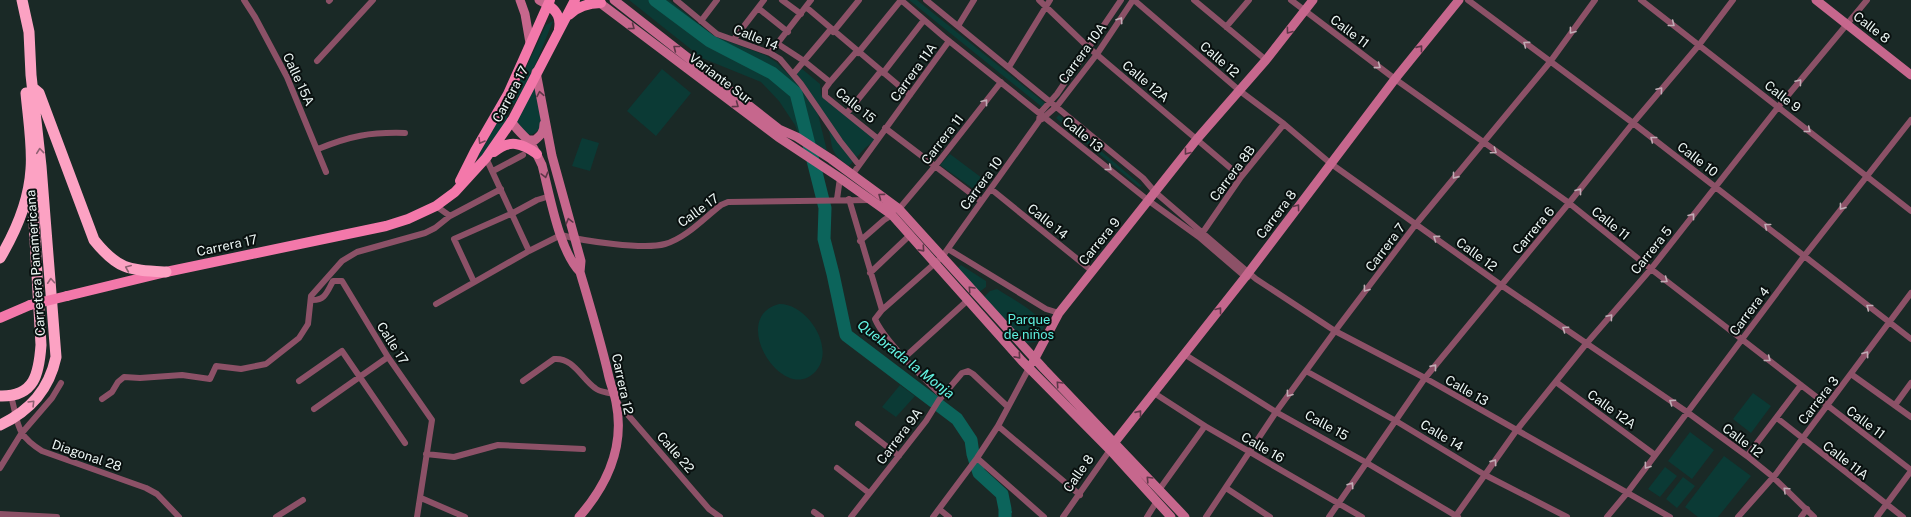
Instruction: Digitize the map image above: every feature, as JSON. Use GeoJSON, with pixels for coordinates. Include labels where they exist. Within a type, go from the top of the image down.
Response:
{"type":"FeatureCollection","features":[{"type":"Feature","properties":{"kind":"highway","name":"Carretera Panamericana"},"geometry":{"type":"LineString","coordinates":[[0,425],[16,417],[32,405],[50,379],[56,357],[42,174],[31,75],[29,32],[22,0]]}},
{"type":"Feature","properties":{"kind":"highway","name":"Carretera Panamericana"},"geometry":{"type":"LineString","coordinates":[[0,258],[13,237],[21,218],[31,169],[26,91],[31,75]]}},
{"type":"Feature","properties":{"kind":"highway"},"geometry":{"type":"LineString","coordinates":[[33,88],[39,93],[94,240],[105,254],[118,264],[135,270],[166,272]]}},
{"type":"Feature","properties":{"kind":"highway"},"geometry":{"type":"LineString","coordinates":[[5,396],[20,394],[30,386],[36,376],[39,366],[41,345],[31,169]]}},
{"type":"Feature","properties":{"kind":"main road"},"geometry":{"type":"LineString","coordinates":[[520,0],[527,21],[530,43]]}},
{"type":"Feature","properties":{"kind":"main road","name":"Carrera 17"},"geometry":{"type":"LineString","coordinates":[[0,318],[30,305],[166,272],[386,226],[408,219],[436,206],[455,192],[486,158],[511,121],[575,0]]}},
{"type":"Feature","properties":{"kind":"main road","name":"Variante Sur"},"geometry":{"type":"LineString","coordinates":[[614,0],[796,142],[828,170],[872,200],[896,212]]}},
{"type":"Feature","properties":{"kind":"main road","name":"Carrera 9"},"geometry":{"type":"LineString","coordinates":[[1029,368],[1059,313],[1197,139],[1266,60],[1313,0]]}},
{"type":"Feature","properties":{"kind":"main road","name":"Carrera 8"},"geometry":{"type":"LineString","coordinates":[[1112,447],[1247,274],[1395,79],[1459,0]]}},
{"type":"Feature","properties":{"kind":"main road","name":"Calle 8"},"geometry":{"type":"LineString","coordinates":[[1816,0],[1911,75]]}},
{"type":"Feature","properties":{"kind":"main road"},"geometry":{"type":"LineString","coordinates":[[546,2],[554,9],[558,16],[560,24],[558,31]]}},
{"type":"Feature","properties":{"kind":"main road","name":"Carrera 17"},"geometry":{"type":"LineString","coordinates":[[455,192],[475,150],[508,94],[546,2]]}},
{"type":"Feature","properties":{"kind":"main road"},"geometry":{"type":"LineString","coordinates":[[565,19],[581,6],[598,2]]}},
{"type":"Feature","properties":{"kind":"main road","name":"Variante Sur"},"geometry":{"type":"LineString","coordinates":[[598,2],[771,132],[831,159],[896,212]]}},
{"type":"Feature","properties":{"kind":"main road","name":"Carrera 12"},"geometry":{"type":"LineString","coordinates":[[536,72],[552,156],[581,261],[580,272],[602,349],[614,398],[619,427],[616,453],[604,485],[579,517]]}},
{"type":"Feature","properties":{"kind":"main road"},"geometry":{"type":"LineString","coordinates":[[508,94],[508,106],[511,121]]}},
{"type":"Feature","properties":{"kind":"main road"},"geometry":{"type":"LineString","coordinates":[[528,140],[535,140],[544,131],[545,119]]}},
{"type":"Feature","properties":{"kind":"main road","name":"Carrera 12"},"geometry":{"type":"LineString","coordinates":[[511,121],[517,130],[528,140],[537,154],[561,235],[572,264],[580,272]]}},
{"type":"Feature","properties":{"kind":"main road"},"geometry":{"type":"LineString","coordinates":[[486,158],[506,144],[520,145],[537,154]]}},
{"type":"Feature","properties":{"kind":"main road"},"geometry":{"type":"LineString","coordinates":[[896,212],[910,235],[939,260],[968,300],[1029,368],[1159,490],[1185,517]]}},
{"type":"Feature","properties":{"kind":"main road"},"geometry":{"type":"LineString","coordinates":[[896,212],[939,260],[1035,358],[1171,517]]}},
{"type":"Feature","properties":{"kind":"street","name":"Calle 15A"},"geometry":{"type":"LineString","coordinates":[[244,0],[287,77],[318,149],[326,172]]}},
{"type":"Feature","properties":{"kind":"street"},"geometry":{"type":"LineString","coordinates":[[318,61],[373,0]]}},
{"type":"Feature","properties":{"kind":"street","name":"Calle 14"},"geometry":{"type":"LineString","coordinates":[[676,0],[717,34],[770,53],[780,59],[793,74],[840,141],[859,165]]}},
{"type":"Feature","properties":{"kind":"street"},"geometry":{"type":"LineString","coordinates":[[701,21],[717,0]]}},
{"type":"Feature","properties":{"kind":"street"},"geometry":{"type":"LineString","coordinates":[[734,39],[764,0]]}},
{"type":"Feature","properties":{"kind":"street"},"geometry":{"type":"LineString","coordinates":[[782,0],[801,14]]}},
{"type":"Feature","properties":{"kind":"street"},"geometry":{"type":"LineString","coordinates":[[770,53],[788,32],[811,0]]}},
{"type":"Feature","properties":{"kind":"street"},"geometry":{"type":"LineString","coordinates":[[793,74],[859,0]]}},
{"type":"Feature","properties":{"kind":"street"},"geometry":{"type":"LineString","coordinates":[[830,82],[858,52],[901,0]]}},
{"type":"Feature","properties":{"kind":"street","name":"Calle 13"},"geometry":{"type":"LineString","coordinates":[[901,0],[949,41],[1149,201],[1201,235]]}},
{"type":"Feature","properties":{"kind":"street","name":"Calle 13"},"geometry":{"type":"LineString","coordinates":[[926,0],[1143,178],[1155,192],[1201,235],[1247,274],[1335,331],[1426,378],[1516,431],[1670,517]]}},
{"type":"Feature","properties":{"kind":"street"},"geometry":{"type":"LineString","coordinates":[[958,26],[974,0]]}},
{"type":"Feature","properties":{"kind":"street","name":"Calle 12A"},"geometry":{"type":"LineString","coordinates":[[1039,0],[1088,47],[1241,177]]}},
{"type":"Feature","properties":{"kind":"street"},"geometry":{"type":"LineString","coordinates":[[1009,67],[1050,0]]}},
{"type":"Feature","properties":{"kind":"street","name":"Carrera 10A"},"geometry":{"type":"LineString","coordinates":[[1043,115],[1051,101],[1121,0]]}},
{"type":"Feature","properties":{"kind":"street","name":"Carrera 10A"},"geometry":{"type":"LineString","coordinates":[[1043,115],[1056,106],[1097,54],[1133,0]]}},
{"type":"Feature","properties":{"kind":"street","name":"Calle 12"},"geometry":{"type":"LineString","coordinates":[[1133,0],[1240,91],[1284,124],[1330,163],[1501,285],[1687,412],[1773,477],[1814,517]]}},
{"type":"Feature","properties":{"kind":"street"},"geometry":{"type":"LineString","coordinates":[[1194,0],[1266,60]]}},
{"type":"Feature","properties":{"kind":"street"},"geometry":{"type":"LineString","coordinates":[[1226,27],[1249,0]]}},
{"type":"Feature","properties":{"kind":"street","name":"Calle 11"},"geometry":{"type":"LineString","coordinates":[[1291,0],[1395,79],[1569,203],[1651,269],[1911,471]]}},
{"type":"Feature","properties":{"kind":"street","name":"Calle 10"},"geometry":{"type":"LineString","coordinates":[[1468,0],[1716,187],[1911,339]]}},
{"type":"Feature","properties":{"kind":"street","name":"Carrera 7"},"geometry":{"type":"LineString","coordinates":[[1206,517],[1276,412],[1335,331],[1416,224],[1482,142],[1550,62],[1595,0]]}},
{"type":"Feature","properties":{"kind":"street","name":"Calle 9"},"geometry":{"type":"LineString","coordinates":[[1641,0],[1911,211]]}},
{"type":"Feature","properties":{"kind":"street","name":"Carrera 6"},"geometry":{"type":"LineString","coordinates":[[1329,517],[1426,378],[1569,203],[1632,123],[1699,45],[1733,0]]}},
{"type":"Feature","properties":{"kind":"street","name":"Carrera 5"},"geometry":{"type":"LineString","coordinates":[[1457,517],[1516,431],[1586,344],[1651,269],[1778,106],[1867,0]]}},
{"type":"Feature","properties":{"kind":"street"},"geometry":{"type":"LineString","coordinates":[[806,7],[910,95]]}},
{"type":"Feature","properties":{"kind":"street"},"geometry":{"type":"LineString","coordinates":[[758,8],[788,32]]}},
{"type":"Feature","properties":{"kind":"street"},"geometry":{"type":"LineString","coordinates":[[847,113],[924,20]]}},
{"type":"Feature","properties":{"kind":"street","name":"Carrera 11A"},"geometry":{"type":"LineString","coordinates":[[852,175],[877,138],[949,41]]}},
{"type":"Feature","properties":{"kind":"street","name":"Calle 15"},"geometry":{"type":"LineString","coordinates":[[778,44],[804,61],[830,82],[825,89],[824,96],[877,138]]}},
{"type":"Feature","properties":{"kind":"street","name":"Carrera 11"},"geometry":{"type":"LineString","coordinates":[[860,241],[884,220],[896,212],[936,165],[1001,82]]}},
{"type":"Feature","properties":{"kind":"street","name":"Carrera 10"},"geometry":{"type":"LineString","coordinates":[[939,260],[1043,115]]}},
{"type":"Feature","properties":{"kind":"street","name":"Carrera 4"},"geometry":{"type":"LineString","coordinates":[[1607,517],[1627,493],[1804,255],[1911,120]]}},
{"type":"Feature","properties":{"kind":"street","name":"Carrera 8B"},"geometry":{"type":"LineString","coordinates":[[1201,235],[1241,177],[1284,124]]}},
{"type":"Feature","properties":{"kind":"street"},"geometry":{"type":"LineString","coordinates":[[885,128],[936,165],[981,201]]}},
{"type":"Feature","properties":{"kind":"street"},"geometry":{"type":"LineString","coordinates":[[318,149],[346,138],[379,132],[405,133]]}},
{"type":"Feature","properties":{"kind":"street"},"geometry":{"type":"LineString","coordinates":[[493,171],[523,155]]}},
{"type":"Feature","properties":{"kind":"street"},"geometry":{"type":"LineString","coordinates":[[486,158],[529,250]]}},
{"type":"Feature","properties":{"kind":"street"},"geometry":{"type":"LineString","coordinates":[[833,199],[840,178]]}},
{"type":"Feature","properties":{"kind":"street"},"geometry":{"type":"LineString","coordinates":[[102,399],[112,392],[118,382],[124,377],[140,378],[182,375],[210,379],[216,366],[241,369],[266,364],[299,338],[308,324],[311,296],[330,272],[342,261],[357,252],[425,233],[435,228],[450,216],[501,189]]}},
{"type":"Feature","properties":{"kind":"street","name":"Calle 14"},"geometry":{"type":"LineString","coordinates":[[991,189],[1092,271]]}},
{"type":"Feature","properties":{"kind":"street"},"geometry":{"type":"LineString","coordinates":[[477,281],[454,239],[537,200],[550,196]]}},
{"type":"Feature","properties":{"kind":"street","name":"Calle 17"},"geometry":{"type":"LineString","coordinates":[[561,235],[574,239],[647,246],[665,244],[681,236],[721,205],[728,202],[833,199],[872,200]]}},
{"type":"Feature","properties":{"kind":"street"},"geometry":{"type":"LineString","coordinates":[[849,199],[860,241],[882,310]]}},
{"type":"Feature","properties":{"kind":"street"},"geometry":{"type":"LineString","coordinates":[[436,206],[450,216]]}},
{"type":"Feature","properties":{"kind":"street"},"geometry":{"type":"LineString","coordinates":[[436,304],[529,250],[561,235]]}},
{"type":"Feature","properties":{"kind":"street"},"geometry":{"type":"LineString","coordinates":[[870,273],[910,235]]}},
{"type":"Feature","properties":{"kind":"street"},"geometry":{"type":"LineString","coordinates":[[948,249],[1046,309],[1059,313]]}},
{"type":"Feature","properties":{"kind":"street"},"geometry":{"type":"LineString","coordinates":[[939,260],[882,310],[874,319],[878,326],[940,398]]}},
{"type":"Feature","properties":{"kind":"street","name":"Calle 17"},"geometry":{"type":"LineString","coordinates":[[311,300],[317,301],[324,297],[333,281],[342,281],[388,357],[432,420],[417,517]]}},
{"type":"Feature","properties":{"kind":"street","name":"Carrera 3"},"geometry":{"type":"LineString","coordinates":[[1738,517],[1773,477],[1911,293]]}},
{"type":"Feature","properties":{"kind":"street"},"geometry":{"type":"LineString","coordinates":[[905,357],[968,300]]}},
{"type":"Feature","properties":{"kind":"street"},"geometry":{"type":"LineString","coordinates":[[299,381],[342,351],[405,443]]}},
{"type":"Feature","properties":{"kind":"street","name":"Calle 15"},"geometry":{"type":"LineString","coordinates":[[1184,354],[1276,412],[1367,463],[1457,517]]}},
{"type":"Feature","properties":{"kind":"street"},"geometry":{"type":"LineString","coordinates":[[314,409],[388,357]]}},
{"type":"Feature","properties":{"kind":"street","name":"Calle 22"},"geometry":{"type":"LineString","coordinates":[[523,381],[554,359],[559,358],[577,369],[594,387],[614,398],[709,509],[720,517]]}},
{"type":"Feature","properties":{"kind":"street","name":"Carrera 9"},"geometry":{"type":"LineString","coordinates":[[933,517],[977,458],[998,426],[1029,368]]}},
{"type":"Feature","properties":{"kind":"street","name":"Carrera 9A"},"geometry":{"type":"LineString","coordinates":[[851,517],[926,421],[940,398],[962,373],[968,371],[973,374],[1008,407]]}},
{"type":"Feature","properties":{"kind":"street","name":"Calle 14"},"geometry":{"type":"LineString","coordinates":[[1306,371],[1396,421],[1485,475],[1567,517]]}},
{"type":"Feature","properties":{"kind":"street"},"geometry":{"type":"LineString","coordinates":[[1851,374],[1911,417]]}},
{"type":"Feature","properties":{"kind":"street","name":"Calle 12A"},"geometry":{"type":"LineString","coordinates":[[1556,382],[1655,454]]}},
{"type":"Feature","properties":{"kind":"street"},"geometry":{"type":"LineString","coordinates":[[0,468],[21,434],[52,398],[61,383]]}},
{"type":"Feature","properties":{"kind":"street"},"geometry":{"type":"LineString","coordinates":[[1895,405],[1911,383]]}},
{"type":"Feature","properties":{"kind":"street"},"geometry":{"type":"LineString","coordinates":[[1747,456],[1801,385]]}},
{"type":"Feature","properties":{"kind":"street","name":"Calle 16"},"geometry":{"type":"LineString","coordinates":[[1154,393],[1205,426],[1362,517]]}},
{"type":"Feature","properties":{"kind":"street"},"geometry":{"type":"LineString","coordinates":[[5,396],[16,417],[21,434]]}},
{"type":"Feature","properties":{"kind":"street","name":"Calle 11A"},"geometry":{"type":"LineString","coordinates":[[1777,418],[1801,439],[1903,517]]}},
{"type":"Feature","properties":{"kind":"street"},"geometry":{"type":"LineString","coordinates":[[858,424],[899,456]]}},
{"type":"Feature","properties":{"kind":"street"},"geometry":{"type":"LineString","coordinates":[[998,426],[1080,495]]}},
{"type":"Feature","properties":{"kind":"street"},"geometry":{"type":"LineString","coordinates":[[1159,490],[1205,426]]}},
{"type":"Feature","properties":{"kind":"street","name":"Diagonal 28"},"geometry":{"type":"LineString","coordinates":[[21,434],[32,445],[42,451],[146,488],[157,494],[179,517]]}},
{"type":"Feature","properties":{"kind":"street"},"geometry":{"type":"LineString","coordinates":[[426,454],[454,457],[498,445],[583,449]]}},
{"type":"Feature","properties":{"kind":"street","name":"Calle 8"},"geometry":{"type":"LineString","coordinates":[[1064,515],[1080,495],[1112,447]]}},
{"type":"Feature","properties":{"kind":"street"},"geometry":{"type":"LineString","coordinates":[[977,458],[1044,517]]}},
{"type":"Feature","properties":{"kind":"street"},"geometry":{"type":"LineString","coordinates":[[837,468],[870,494]]}},
{"type":"Feature","properties":{"kind":"street"},"geometry":{"type":"LineString","coordinates":[[1877,517],[1911,471]]}},
{"type":"Feature","properties":{"kind":"street"},"geometry":{"type":"LineString","coordinates":[[1226,488],[1270,517]]}},
{"type":"Feature","properties":{"kind":"street"},"geometry":{"type":"LineString","coordinates":[[421,498],[465,517]]}},
{"type":"Feature","properties":{"kind":"street"},"geometry":{"type":"LineString","coordinates":[[276,517],[303,500]]}},
{"type":"Feature","properties":{"kind":"street"},"geometry":{"type":"LineString","coordinates":[[1147,517],[1157,502]]}},
{"type":"Feature","properties":{"kind":"street"},"geometry":{"type":"LineString","coordinates":[[939,509],[949,517]]}},
{"type":"Feature","properties":{"kind":"street"},"geometry":{"type":"LineString","coordinates":[[1802,517],[1807,509]]}},
{"type":"Feature","properties":{"kind":"street"},"geometry":{"type":"LineString","coordinates":[[814,512],[821,517]]}},
{"type":"Feature","properties":{"kind":"street"},"geometry":{"type":"LineString","coordinates":[[0,514],[57,517]]}},
{"type":"Feature","properties":{"kind":"street"},"geometry":{"type":"LineString","coordinates":[[1064,515],[1072,517]]}},
{"type":"Feature","properties":{"kind":"green space"},"geometry":{"type":"Polygon","coordinates":[[[629,0],[669,0],[714,36],[765,55],[776,62],[799,85],[818,114],[827,151],[798,133],[795,125],[779,101],[761,82],[702,58],[629,0]]]}},
{"type":"Feature","properties":{"kind":"green space"},"geometry":{"type":"Polygon","coordinates":[[[909,0],[917,0],[1045,103],[1042,107],[909,0]]]}},
{"type":"Feature","properties":{"kind":"green space"},"geometry":{"type":"Polygon","coordinates":[[[553,21],[528,83],[514,104],[510,102],[546,25],[553,21]]]}},
{"type":"Feature","properties":{"kind":"green space"},"geometry":{"type":"Polygon","coordinates":[[[801,68],[820,84],[821,95],[873,137],[874,141],[865,148],[849,166],[837,156],[832,148],[829,131],[822,112],[809,90],[796,73],[801,68]]]}},
{"type":"Feature","properties":{"kind":"green space"},"geometry":{"type":"Polygon","coordinates":[[[662,69],[691,93],[656,136],[627,111],[662,69]]]}},
{"type":"Feature","properties":{"kind":"green space"},"geometry":{"type":"Polygon","coordinates":[[[535,81],[543,125],[535,133],[528,134],[522,130],[516,121],[535,81]]]}},
{"type":"Feature","properties":{"kind":"green space"},"geometry":{"type":"Polygon","coordinates":[[[505,108],[508,120],[482,159],[479,159],[479,155],[505,108]]]}},
{"type":"Feature","properties":{"kind":"green space"},"geometry":{"type":"Polygon","coordinates":[[[1059,115],[1142,186],[1139,187],[1056,118],[1059,115]]]}},
{"type":"Feature","properties":{"kind":"green space"},"geometry":{"type":"Polygon","coordinates":[[[582,138],[599,143],[590,171],[572,166],[582,138]]]}},
{"type":"Feature","properties":{"kind":"green space"},"geometry":{"type":"Polygon","coordinates":[[[950,154],[986,181],[975,190],[940,165],[950,154]]]}},
{"type":"Feature","properties":{"kind":"green space"},"geometry":{"type":"Polygon","coordinates":[[[961,265],[986,281],[986,287],[978,293],[957,269],[961,265]]]}},
{"type":"Feature","properties":{"kind":"green space","name":"Parque de niños"},"geometry":{"type":"Polygon","coordinates":[[[997,289],[1031,311],[1041,321],[1044,327],[1036,342],[1025,343],[984,297],[990,291],[997,289]]]}},
{"type":"Feature","properties":{"kind":"green space"},"geometry":{"type":"Polygon","coordinates":[[[779,304],[789,306],[799,311],[816,328],[820,339],[823,351],[821,361],[816,371],[803,379],[789,378],[777,369],[766,356],[759,341],[758,325],[764,312],[779,304]]]}},
{"type":"Feature","properties":{"kind":"green space"},"geometry":{"type":"Polygon","coordinates":[[[900,385],[915,396],[896,417],[882,407],[900,385]]]}},
{"type":"Feature","properties":{"kind":"green space"},"geometry":{"type":"Polygon","coordinates":[[[1753,393],[1771,406],[1751,433],[1733,419],[1753,393]]]}},
{"type":"Feature","properties":{"kind":"green space"},"geometry":{"type":"Polygon","coordinates":[[[1690,432],[1714,450],[1692,479],[1668,461],[1690,432]]]}},
{"type":"Feature","properties":{"kind":"green space"},"geometry":{"type":"Polygon","coordinates":[[[1724,456],[1751,476],[1718,517],[1698,517],[1685,507],[1724,456]]]}},
{"type":"Feature","properties":{"kind":"green space"},"geometry":{"type":"Polygon","coordinates":[[[1665,467],[1677,476],[1660,497],[1648,489],[1665,467]]]}},
{"type":"Feature","properties":{"kind":"green space"},"geometry":{"type":"Polygon","coordinates":[[[1683,477],[1695,486],[1677,508],[1666,499],[1683,477]]]}},
{"type":"Feature","properties":{"kind":"waterway","name":"Quebrada la Monja"},"geometry":{"type":"LineString","coordinates":[[655,0],[710,41],[772,73],[796,93],[825,208],[824,239],[846,335],[957,419],[971,440],[973,454],[979,473],[1002,494],[1005,517]]}},
{"type":"Feature","properties":{"kind":"waterway","name":"Quebrada la Monja"},"geometry":{"type":"LineString","coordinates":[[1005,509],[1011,512]]}}]}
